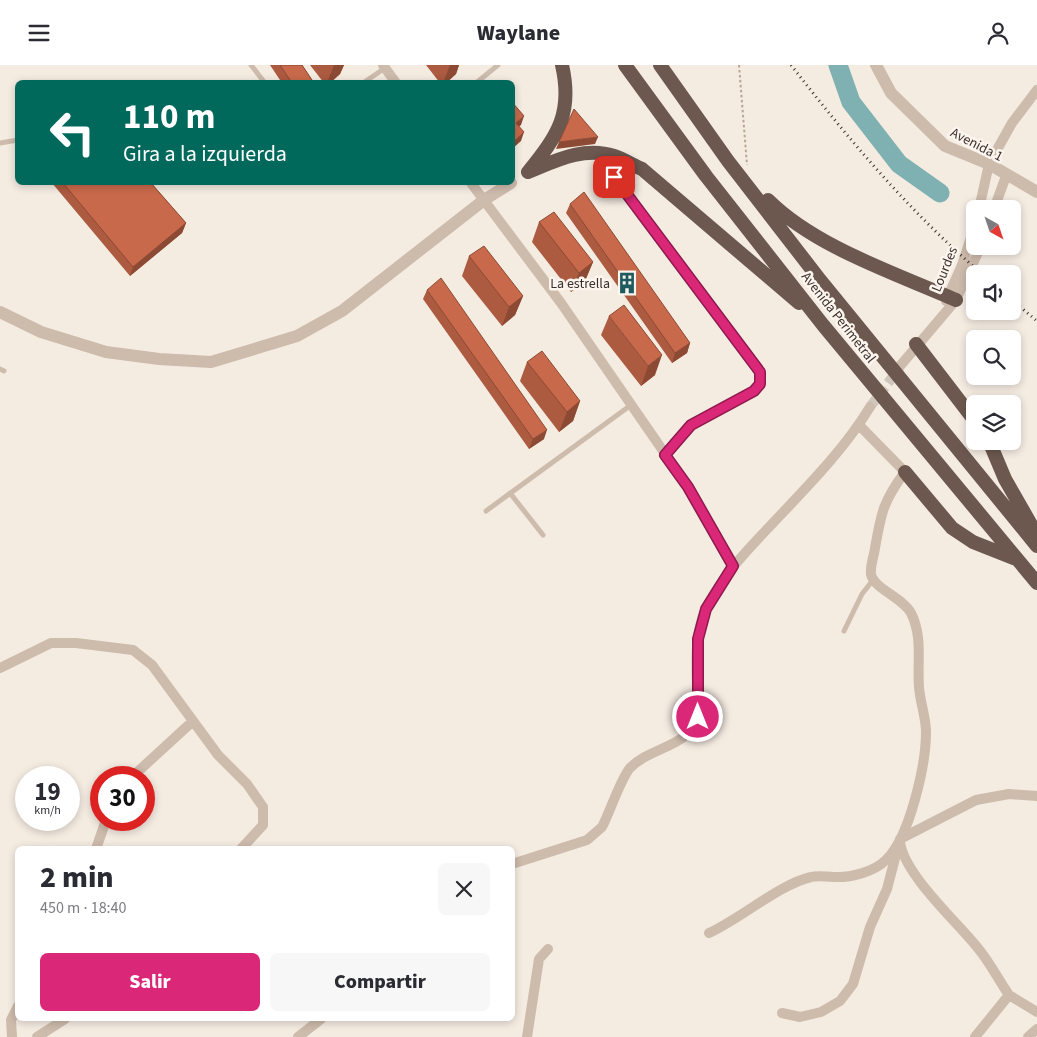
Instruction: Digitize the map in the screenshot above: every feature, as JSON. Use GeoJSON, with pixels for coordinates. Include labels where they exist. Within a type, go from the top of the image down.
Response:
{"type":"FeatureCollection","features":[{"type":"Feature","properties":{"kind":"highway"},"geometry":{"type":"LineString","coordinates":[[528,171],[551,144],[563,121],[567,97],[562,65]]}},
{"type":"Feature","properties":{"kind":"highway","name":"Avenida Perimetral"},"geometry":{"type":"LineString","coordinates":[[625,65],[706,176],[823,325],[1037,583]]}},
{"type":"Feature","properties":{"kind":"highway","name":"Avenida Perimetral"},"geometry":{"type":"LineString","coordinates":[[660,65],[728,161],[820,280],[1037,546]]}},
{"type":"Feature","properties":{"kind":"highway"},"geometry":{"type":"LineString","coordinates":[[528,171],[566,156],[584,152],[613,155],[642,169],[823,325]]}},
{"type":"Feature","properties":{"kind":"highway"},"geometry":{"type":"LineString","coordinates":[[728,161],[785,217],[816,237],[952,298]]}},
{"type":"Feature","properties":{"kind":"highway"},"geometry":{"type":"LineString","coordinates":[[916,344],[966,409]]}},
{"type":"Feature","properties":{"kind":"highway"},"geometry":{"type":"LineString","coordinates":[[993,450],[1005,479],[1037,535]]}},
{"type":"Feature","properties":{"kind":"highway"},"geometry":{"type":"LineString","coordinates":[[905,473],[952,529],[974,542],[1019,560]]}},
{"type":"Feature","properties":{"kind":"highway"},"geometry":{"type":"LineString","coordinates":[[974,542],[982,539],[987,529],[985,520]]}},
{"type":"Feature","properties":{"kind":"street","name":"Avenida 1"},"geometry":{"type":"LineString","coordinates":[[876,65],[891,93],[945,146],[989,165],[1037,192]]}},
{"type":"Feature","properties":{"kind":"street"},"geometry":{"type":"LineString","coordinates":[[384,67],[394,80]]}},
{"type":"Feature","properties":{"kind":"street"},"geometry":{"type":"LineString","coordinates":[[981,200],[989,165],[1012,123],[1037,90]]}},
{"type":"Feature","properties":{"kind":"street"},"geometry":{"type":"LineString","coordinates":[[515,180],[528,171]]}},
{"type":"Feature","properties":{"kind":"street"},"geometry":{"type":"LineString","coordinates":[[997,200],[1006,176]]}},
{"type":"Feature","properties":{"kind":"street"},"geometry":{"type":"LineString","coordinates":[[473,185],[561,303],[688,487],[733,566]]}},
{"type":"Feature","properties":{"kind":"street"},"geometry":{"type":"LineString","coordinates":[[0,312],[41,332],[106,352],[159,359],[210,362],[297,336],[342,311],[484,200],[507,185]]}},
{"type":"Feature","properties":{"kind":"street","name":"Lourdes"},"geometry":{"type":"LineString","coordinates":[[952,298],[966,253]]}},
{"type":"Feature","properties":{"kind":"street"},"geometry":{"type":"LineString","coordinates":[[900,366],[916,344],[937,322],[977,255]]}},
{"type":"Feature","properties":{"kind":"street"},"geometry":{"type":"LineString","coordinates":[[515,863],[596,835],[602,827],[628,770],[656,751],[687,737],[695,728],[698,717],[698,639],[706,609],[733,566],[859,425],[870,407]]}},
{"type":"Feature","properties":{"kind":"street"},"geometry":{"type":"LineString","coordinates":[[782,1013],[800,1017],[821,1012],[840,1001],[853,984],[870,927],[887,889],[900,839],[921,778],[925,759],[926,729],[919,687],[919,636],[910,611],[892,593],[873,580],[872,565],[880,514],[889,493],[905,473],[859,425]]}},
{"type":"Feature","properties":{"kind":"street"},"geometry":{"type":"LineString","coordinates":[[0,669],[51,643],[76,643],[133,650],[152,665],[218,755],[247,784],[263,807],[262,825],[244,846]]}},
{"type":"Feature","properties":{"kind":"street"},"geometry":{"type":"LineString","coordinates":[[144,766],[193,721]]}},
{"type":"Feature","properties":{"kind":"street"},"geometry":{"type":"LineString","coordinates":[[709,933],[796,882],[812,877],[836,877],[864,873],[886,860],[900,839],[976,800],[1009,794],[1037,796]]}},
{"type":"Feature","properties":{"kind":"street"},"geometry":{"type":"LineString","coordinates":[[97,846],[102,831]]}},
{"type":"Feature","properties":{"kind":"street"},"geometry":{"type":"LineString","coordinates":[[900,839],[901,852],[923,886],[978,949],[1009,995],[1037,1013]]}},
{"type":"Feature","properties":{"kind":"street"},"geometry":{"type":"LineString","coordinates":[[527,1037],[539,959],[548,949]]}},
{"type":"Feature","properties":{"kind":"street"},"geometry":{"type":"LineString","coordinates":[[976,1037],[1009,995]]}},
{"type":"Feature","properties":{"kind":"street"},"geometry":{"type":"LineString","coordinates":[[12,1037],[11,1020],[15,1012]]}},
{"type":"Feature","properties":{"kind":"street"},"geometry":{"type":"LineString","coordinates":[[37,1037],[62,1021]]}},
{"type":"Feature","properties":{"kind":"street"},"geometry":{"type":"LineString","coordinates":[[298,1037],[318,1021]]}},
{"type":"Feature","properties":{"kind":"street"},"geometry":{"type":"LineString","coordinates":[[1028,1037],[1037,1029]]}},
{"type":"Feature","properties":{"kind":"lane"},"geometry":{"type":"LineString","coordinates":[[251,65],[263,80]]}},
{"type":"Feature","properties":{"kind":"lane"},"geometry":{"type":"LineString","coordinates":[[480,80],[498,65]]}},
{"type":"Feature","properties":{"kind":"lane"},"geometry":{"type":"LineString","coordinates":[[367,80],[384,67]]}},
{"type":"Feature","properties":{"kind":"lane"},"geometry":{"type":"LineString","coordinates":[[0,143],[15,140]]}},
{"type":"Feature","properties":{"kind":"lane"},"geometry":{"type":"LineString","coordinates":[[614,177],[760,372],[760,384],[754,391],[691,425],[665,455]]}},
{"type":"Feature","properties":{"kind":"lane"},"geometry":{"type":"LineString","coordinates":[[486,511],[631,405]]}},
{"type":"Feature","properties":{"kind":"lane"},"geometry":{"type":"LineString","coordinates":[[510,493],[543,535]]}},
{"type":"Feature","properties":{"kind":"lane"},"geometry":{"type":"LineString","coordinates":[[844,631],[862,594],[873,580]]}},
{"type":"Feature","properties":{"kind":"path"},"geometry":{"type":"LineString","coordinates":[[739,65],[748,180]]}},
{"type":"Feature","properties":{"kind":"building"},"geometry":{"type":"Polygon","coordinates":[[[280,65],[302,65],[312,80],[290,80],[280,65]]]}},
{"type":"Feature","properties":{"kind":"building"},"geometry":{"type":"Polygon","coordinates":[[[515,106],[524,116],[516,123],[524,132],[515,140],[515,106]]]}},
{"type":"Feature","properties":{"kind":"building"},"geometry":{"type":"Polygon","coordinates":[[[574,109],[598,137],[559,142],[574,109]]]}},
{"type":"Feature","properties":{"kind":"building"},"geometry":{"type":"Polygon","coordinates":[[[65,185],[153,185],[186,223],[133,267],[65,185]]]}},
{"type":"Feature","properties":{"kind":"building"},"geometry":{"type":"Polygon","coordinates":[[[584,192],[690,343],[675,353],[570,204],[584,192]]]}},
{"type":"Feature","properties":{"kind":"building"},"geometry":{"type":"Polygon","coordinates":[[[554,212],[593,262],[579,273],[539,222],[554,212]]]}},
{"type":"Feature","properties":{"kind":"building"},"geometry":{"type":"Polygon","coordinates":[[[484,246],[523,296],[509,307],[469,256],[484,246]]]}},
{"type":"Feature","properties":{"kind":"building"},"geometry":{"type":"Polygon","coordinates":[[[441,278],[547,430],[533,439],[427,290],[441,278]]]}},
{"type":"Feature","properties":{"kind":"building"},"geometry":{"type":"Polygon","coordinates":[[[624,305],[662,355],[648,366],[609,316],[624,305]]]}},
{"type":"Feature","properties":{"kind":"building"},"geometry":{"type":"Polygon","coordinates":[[[542,351],[580,401],[567,412],[527,362],[542,351]]]}},
{"type":"Feature","properties":{"kind":"waterway"},"geometry":{"type":"LineString","coordinates":[[838,65],[851,102],[899,164],[940,193]]}},
{"type":"Feature","properties":{"kind":"tunnel"},"geometry":{"type":"LineString","coordinates":[[870,407],[900,367]]}},
{"type":"Feature","properties":{"kind":"railway"},"geometry":{"type":"LineString","coordinates":[[791,65],[835,121],[881,174],[972,265]]}},
{"type":"Feature","properties":{"kind":"railway"},"geometry":{"type":"LineString","coordinates":[[1021,308],[1037,321]]}},
{"type":"Feature","properties":{"kind":"place","name":"La estrella"},"geometry":{"type":"Point","coordinates":[627,283]}},
{"type":"Feature","properties":{"kind":"route"},"geometry":{"type":"LineString","coordinates":[[614,177],[760,372],[760,384],[754,391],[724,409],[691,425],[665,455],[688,487],[733,566],[706,609],[698,639],[698,717]]}}]}
